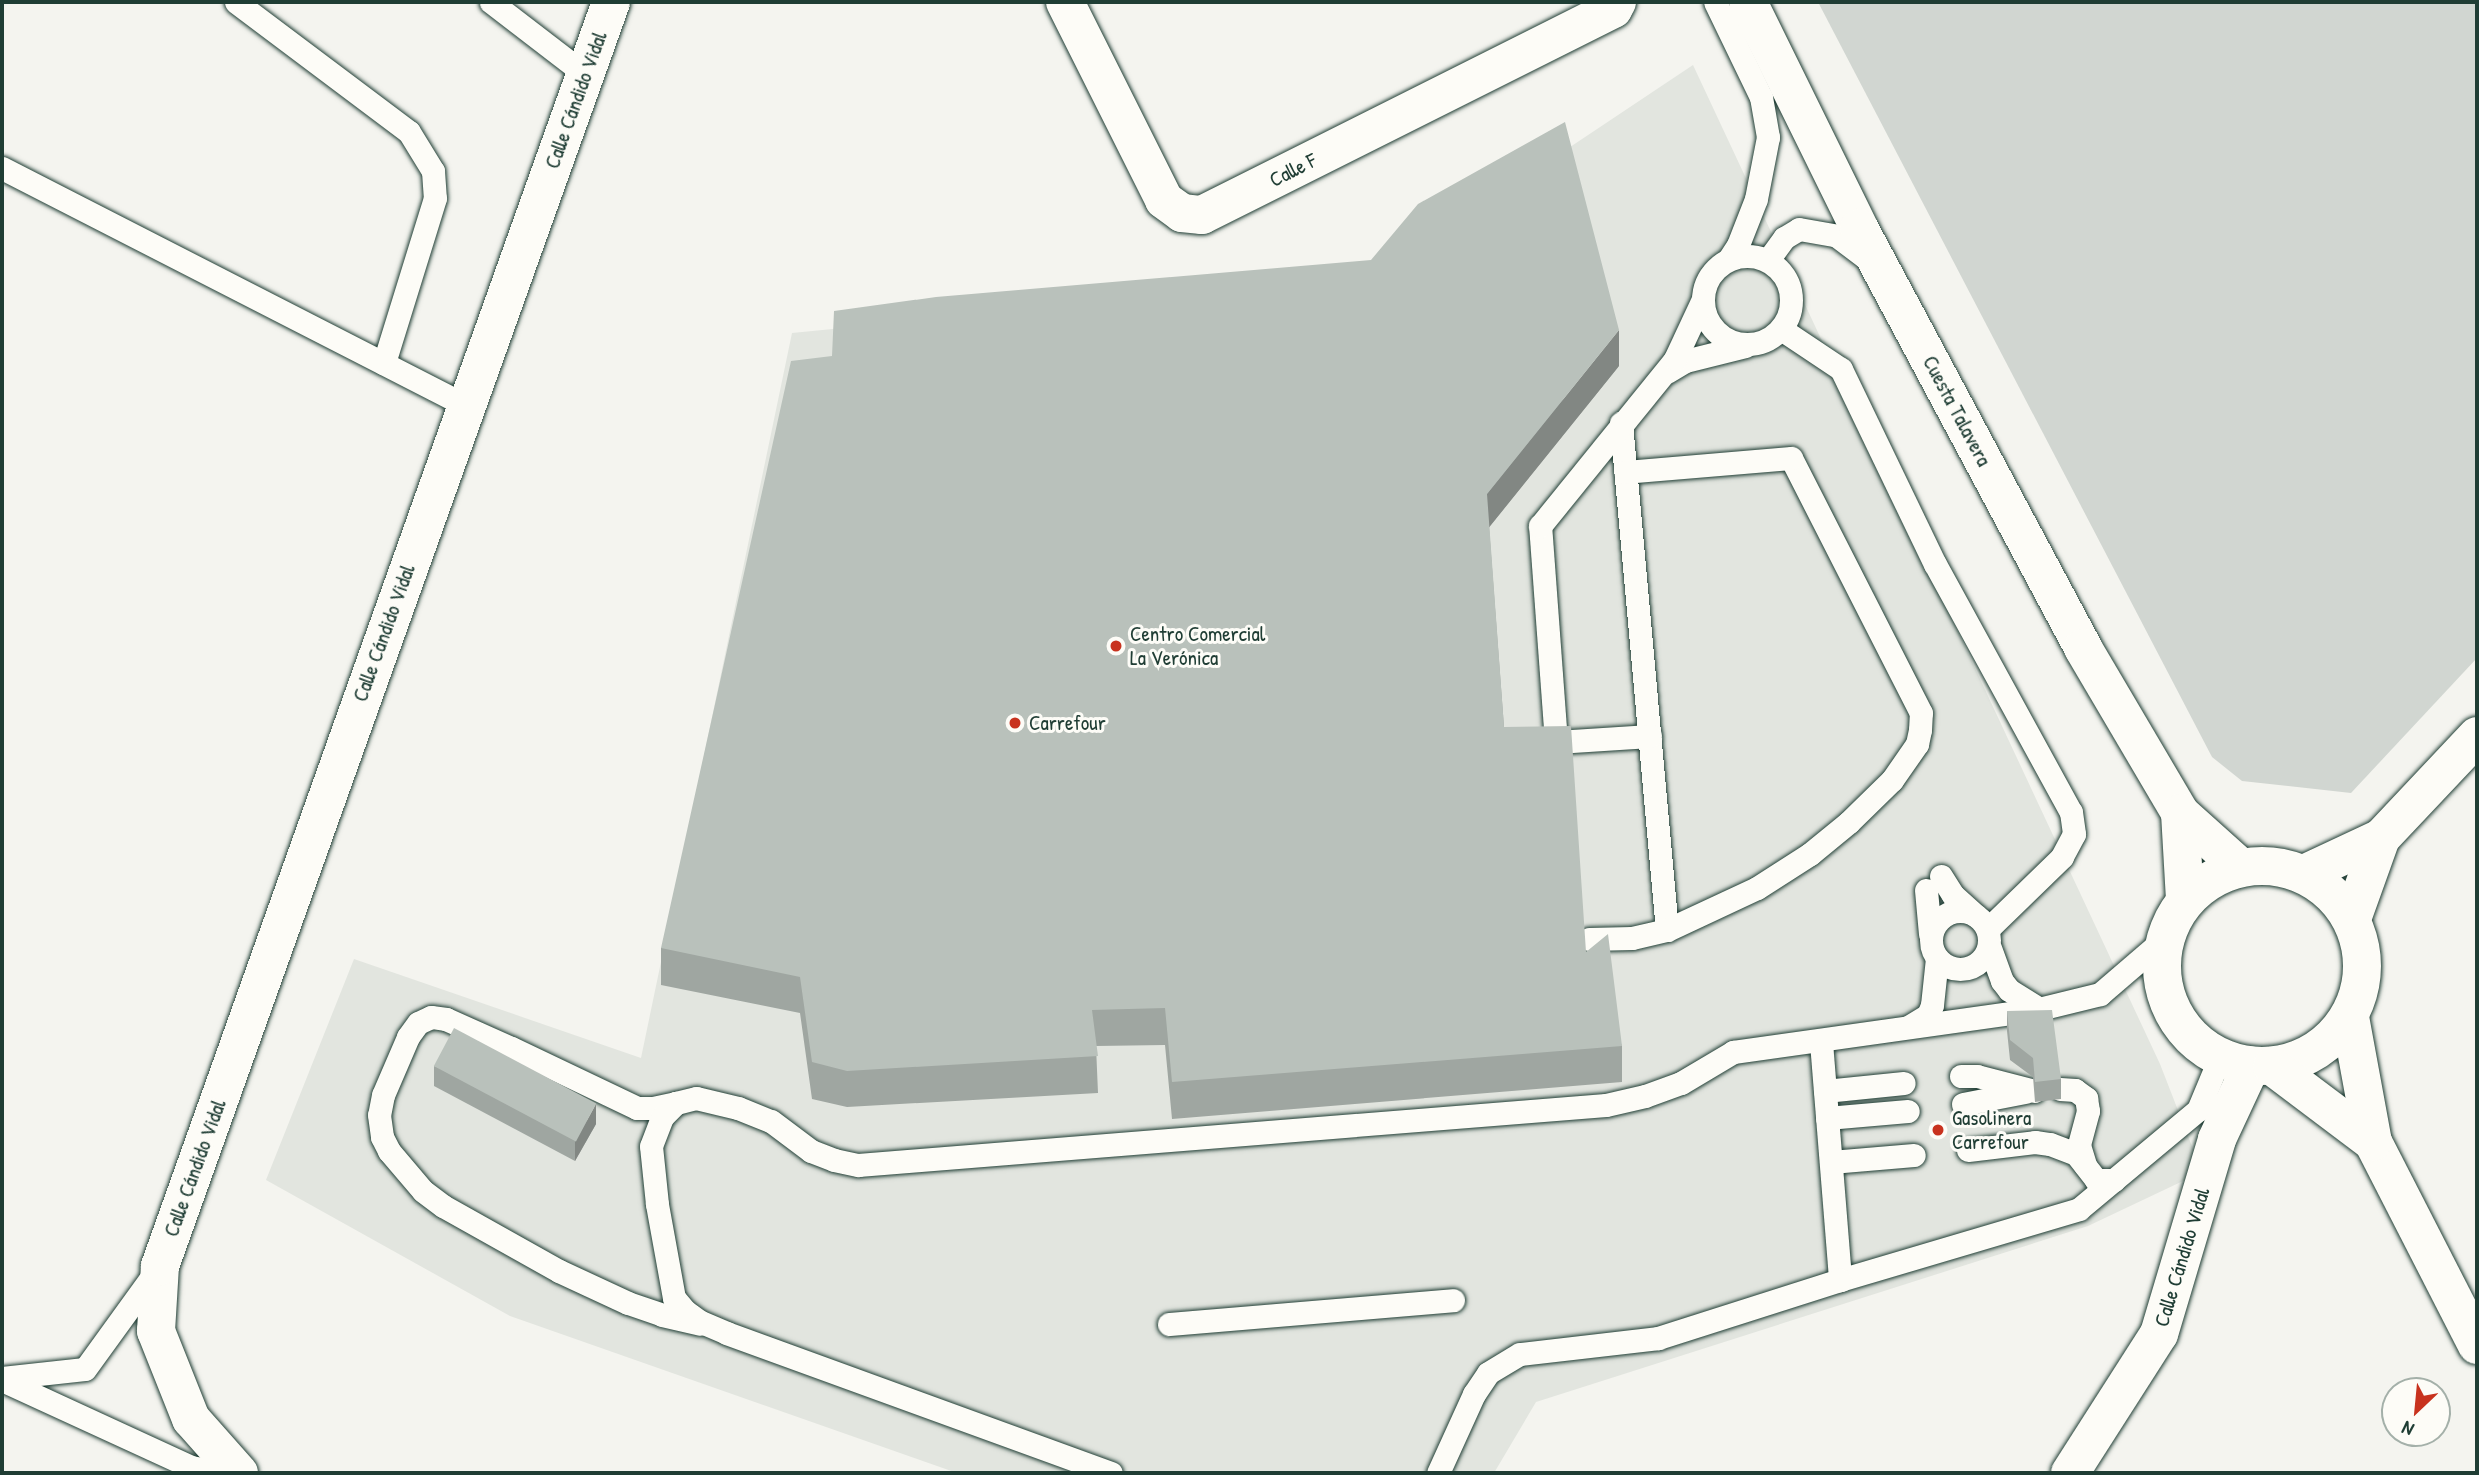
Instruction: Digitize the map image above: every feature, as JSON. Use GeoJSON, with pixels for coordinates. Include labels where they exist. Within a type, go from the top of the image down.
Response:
{"type":"FeatureCollection","features":[{"type":"Feature","properties":{"kind":"street","name":"Calle Cándido Vidal"},"geometry":{"type":"LineString","coordinates":[[239,1473],[191,1419],[156,1331],[160,1266],[611,2]]}},
{"type":"Feature","properties":{"kind":"street","name":"Calle F"},"geometry":{"type":"LineString","coordinates":[[1065,2],[1164,200],[1182,213],[1202,215],[1613,9],[1617,2]]}},
{"type":"Feature","properties":{"kind":"street","name":"Cuesta Talavera"},"geometry":{"type":"LineString","coordinates":[[1748,2],[1887,279],[2083,648],[2180,813],[2240,867]]}},
{"type":"Feature","properties":{"kind":"street"},"geometry":{"type":"LineString","coordinates":[[2304,874],[2381,838],[2477,736]]}},
{"type":"Feature","properties":{"kind":"street","name":"Cuesta Talavera"},"geometry":{"type":"LineString","coordinates":[[2180,813],[2186,900]]}},
{"type":"Feature","properties":{"kind":"street"},"geometry":{"type":"LineString","coordinates":[[2352,919],[2381,838]]}},
{"type":"Feature","properties":{"kind":"street"},"geometry":{"type":"LineString","coordinates":[[2247,1063],[2311,1053],[2329,1041],[2350,1017],[2361,985],[2363,951],[2352,919],[2331,891],[2304,874],[2273,865],[2240,867],[2210,879],[2186,900],[2165,937],[2162,974],[2171,1009],[2193,1038],[2247,1063],[2373,1142]]}},
{"type":"Feature","properties":{"kind":"street"},"geometry":{"type":"LineString","coordinates":[[2350,1017],[2373,1142],[2477,1345]]}},
{"type":"Feature","properties":{"kind":"street","name":"Calle Cándido Vidal"},"geometry":{"type":"LineString","coordinates":[[2070,1473],[2159,1334],[2217,1139],[2247,1063]]}},
{"type":"Feature","properties":{"kind":"lane"},"geometry":{"type":"LineString","coordinates":[[236,2],[409,132],[433,172],[435,198],[384,363]]}},
{"type":"Feature","properties":{"kind":"lane"},"geometry":{"type":"LineString","coordinates":[[491,2],[585,74]]}},
{"type":"Feature","properties":{"kind":"lane"},"geometry":{"type":"LineString","coordinates":[[1650,736],[1556,742],[1540,526],[1681,350],[1714,270],[1729,259],[1738,245],[1753,207],[1768,137],[1761,97],[1715,2]]}},
{"type":"Feature","properties":{"kind":"lane"},"geometry":{"type":"LineString","coordinates":[[2,168],[465,405]]}},
{"type":"Feature","properties":{"kind":"lane"},"geometry":{"type":"LineString","coordinates":[[1769,260],[1784,238],[1799,229],[1807,229],[1847,242],[1887,279]]}},
{"type":"Feature","properties":{"kind":"lane"},"geometry":{"type":"LineString","coordinates":[[1702,301],[1707,321],[1717,333],[1745,346],[1754,347],[1769,341],[1780,329],[1788,312],[1790,294],[1783,275],[1769,260],[1748,254],[1729,259]]}},
{"type":"Feature","properties":{"kind":"lane"},"geometry":{"type":"LineString","coordinates":[[1780,329],[1830,359],[1841,369],[1935,564],[2070,812],[2074,834],[2062,857],[1986,931],[1980,963],[1955,969],[1937,958],[1929,947],[1934,883],[1953,895],[1986,931],[2001,981],[2009,990],[2039,1009]]}},
{"type":"Feature","properties":{"kind":"lane"},"geometry":{"type":"LineString","coordinates":[[1657,381],[1685,361],[1745,346]]}},
{"type":"Feature","properties":{"kind":"lane"},"geometry":{"type":"LineString","coordinates":[[1621,423],[1667,930]]}},
{"type":"Feature","properties":{"kind":"lane"},"geometry":{"type":"LineString","coordinates":[[1589,939],[1632,938],[1667,930],[1757,888],[1811,854],[1892,780],[1917,744],[1921,713],[1791,458],[1626,472]]}},
{"type":"Feature","properties":{"kind":"lane"},"geometry":{"type":"LineString","coordinates":[[1930,934],[1937,921],[1950,913],[1965,912],[1986,931]]}},
{"type":"Feature","properties":{"kind":"lane"},"geometry":{"type":"LineString","coordinates":[[1111,1473],[712,1327],[662,1315],[628,1303],[559,1271],[443,1206],[423,1191],[389,1151],[382,1137],[379,1115],[383,1095],[408,1037],[418,1023],[431,1017],[446,1019],[637,1108],[652,1108],[696,1098],[738,1108],[771,1121],[811,1151],[834,1160],[858,1165],[898,1164],[1606,1105],[1673,1086],[1733,1052],[1821,1042],[2039,1009],[2101,994],[2165,937]]}},
{"type":"Feature","properties":{"kind":"lane"},"geometry":{"type":"LineString","coordinates":[[1907,1027],[1928,1015],[1932,1005],[1937,958]]}},
{"type":"Feature","properties":{"kind":"lane"},"geometry":{"type":"LineString","coordinates":[[1821,1042],[1840,1280]]}},
{"type":"Feature","properties":{"kind":"lane"},"geometry":{"type":"LineString","coordinates":[[1437,1473],[1474,1394],[1488,1373],[1520,1354],[1658,1338],[1840,1280],[2079,1209],[2198,1110],[2247,1063]]}},
{"type":"Feature","properties":{"kind":"lane"},"geometry":{"type":"LineString","coordinates":[[1961,1076],[1977,1076],[2034,1090],[1963,1104]]}},
{"type":"Feature","properties":{"kind":"lane"},"geometry":{"type":"LineString","coordinates":[[1825,1091],[1904,1083]]}},
{"type":"Feature","properties":{"kind":"lane"},"geometry":{"type":"LineString","coordinates":[[2060,1089],[2075,1090],[2086,1098],[2088,1111],[2079,1145],[2085,1165]]}},
{"type":"Feature","properties":{"kind":"lane"},"geometry":{"type":"LineString","coordinates":[[676,1103],[662,1117],[651,1146],[665,1261],[674,1298],[692,1316],[712,1327]]}},
{"type":"Feature","properties":{"kind":"lane"},"geometry":{"type":"LineString","coordinates":[[1827,1118],[1908,1111]]}},
{"type":"Feature","properties":{"kind":"lane"},"geometry":{"type":"LineString","coordinates":[[1968,1150],[2035,1142],[2050,1144],[2066,1148],[2085,1165],[2096,1180],[2114,1180]]}},
{"type":"Feature","properties":{"kind":"lane"},"geometry":{"type":"LineString","coordinates":[[1830,1162],[1914,1155]]}},
{"type":"Feature","properties":{"kind":"lane","name":"Calle Cándido Vidal"},"geometry":{"type":"LineString","coordinates":[[2,1379],[85,1369],[160,1266]]}},
{"type":"Feature","properties":{"kind":"lane"},"geometry":{"type":"LineString","coordinates":[[1169,1324],[1452,1300]]}},
{"type":"Feature","properties":{"kind":"lane"},"geometry":{"type":"LineString","coordinates":[[2,1379],[191,1467],[224,1473]]}},
{"type":"Feature","properties":{"kind":"shaded area"},"geometry":{"type":"Polygon","coordinates":[[[1818,2],[2477,2],[2477,658],[2351,793],[2242,781],[2212,757],[1818,2]]]}},
{"type":"Feature","properties":{"kind":"shaded area"},"geometry":{"type":"Polygon","coordinates":[[[1693,65],[2160,1064],[2202,1172],[2088,1226],[1536,1402],[1494,1473],[957,1473],[510,1316],[266,1180],[354,959],[641,1058],[792,333],[1378,275],[1693,65]]]}},
{"type":"Feature","properties":{"kind":"building","name":"Centro Comercial La Verónica"},"geometry":{"type":"Polygon","coordinates":[[[1565,122],[1619,330],[1487,494],[1504,727],[1571,726],[1586,952],[1608,934],[1622,1046],[1172,1082],[1165,1008],[1092,1010],[1098,1056],[847,1071],[812,1062],[800,977],[661,948],[791,361],[832,356],[834,311],[936,297],[1371,260],[1418,204],[1565,122]]]}},
{"type":"Feature","properties":{"kind":"building"},"geometry":{"type":"Polygon","coordinates":[[[2052,1010],[2061,1079],[2035,1082],[2033,1058],[2010,1040],[2007,1011],[2052,1010]]]}},
{"type":"Feature","properties":{"kind":"building"},"geometry":{"type":"Polygon","coordinates":[[[454,1028],[596,1104],[576,1142],[434,1066],[454,1028]]]}},
{"type":"Feature","properties":{"kind":"place","name":"Centro Comercial La Verónica"},"geometry":{"type":"Point","coordinates":[1116,646]}},
{"type":"Feature","properties":{"kind":"place","name":"Carrefour"},"geometry":{"type":"Point","coordinates":[1015,723]}},
{"type":"Feature","properties":{"kind":"place","name":"Gasolinera Carrefour"},"geometry":{"type":"Point","coordinates":[1938,1130]}}]}
